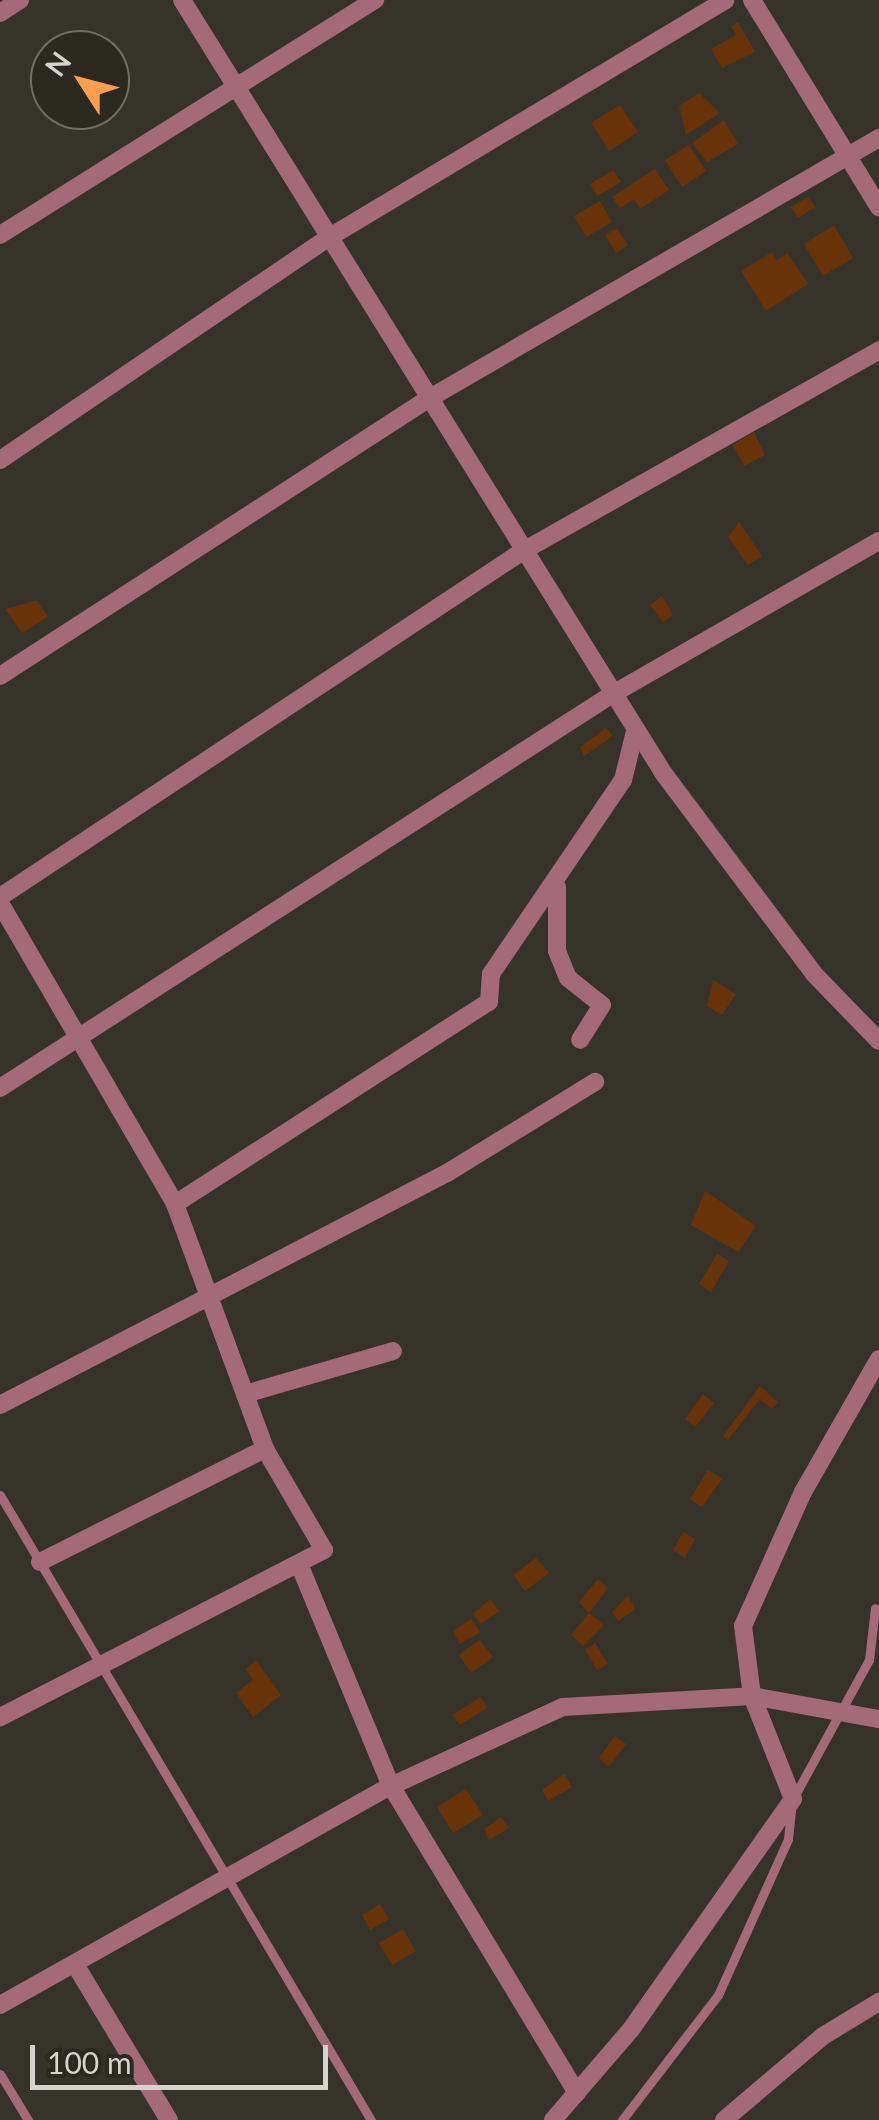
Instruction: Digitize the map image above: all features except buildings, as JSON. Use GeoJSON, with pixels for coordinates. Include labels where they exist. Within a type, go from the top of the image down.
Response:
{"type":"FeatureCollection","features":[{"type":"Feature","properties":{"kind":"street"},"geometry":{"type":"LineString","coordinates":[[0,13],[20,0]]}},
{"type":"Feature","properties":{"kind":"street"},"geometry":{"type":"LineString","coordinates":[[182,0],[636,732],[814,976],[879,1041]]}},
{"type":"Feature","properties":{"kind":"street"},"geometry":{"type":"LineString","coordinates":[[0,234],[375,0]]}},
{"type":"Feature","properties":{"kind":"street"},"geometry":{"type":"LineString","coordinates":[[0,460],[328,238],[725,0]]}},
{"type":"Feature","properties":{"kind":"street"},"geometry":{"type":"LineString","coordinates":[[752,0],[879,207]]}},
{"type":"Feature","properties":{"kind":"street"},"geometry":{"type":"LineString","coordinates":[[0,676],[428,399],[879,138]]}},
{"type":"Feature","properties":{"kind":"street"},"geometry":{"type":"LineString","coordinates":[[0,1717],[324,1550],[265,1449],[216,1298],[175,1204],[0,900],[523,551],[879,350]]}},
{"type":"Feature","properties":{"kind":"street"},"geometry":{"type":"LineString","coordinates":[[0,1088],[611,694],[879,540]]}},
{"type":"Feature","properties":{"kind":"street"},"geometry":{"type":"LineString","coordinates":[[175,1204],[489,1002],[492,974],[558,882],[622,780],[636,732]]}},
{"type":"Feature","properties":{"kind":"street"},"geometry":{"type":"LineString","coordinates":[[558,882],[557,951],[568,978],[602,1005],[580,1040]]}},
{"type":"Feature","properties":{"kind":"street"},"geometry":{"type":"LineString","coordinates":[[0,1405],[216,1298],[447,1173],[595,1082]]}},
{"type":"Feature","properties":{"kind":"street"},"geometry":{"type":"LineString","coordinates":[[244,1394],[393,1351]]}},
{"type":"Feature","properties":{"kind":"street"},"geometry":{"type":"LineString","coordinates":[[553,2120],[792,1799],[752,1696],[743,1626],[788,1522],[879,1360]]}},
{"type":"Feature","properties":{"kind":"street"},"geometry":{"type":"LineString","coordinates":[[40,1562],[265,1449]]}},
{"type":"Feature","properties":{"kind":"street"},"geometry":{"type":"LineString","coordinates":[[299,1564],[391,1786],[577,2092]]}},
{"type":"Feature","properties":{"kind":"street"},"geometry":{"type":"LineString","coordinates":[[0,2005],[76,1966],[391,1786],[563,1706],[752,1696],[879,1719]]}},
{"type":"Feature","properties":{"kind":"street"},"geometry":{"type":"LineString","coordinates":[[76,1966],[169,2120]]}},
{"type":"Feature","properties":{"kind":"street"},"geometry":{"type":"LineString","coordinates":[[724,2120],[823,2036],[879,2002]]}},
{"type":"Feature","properties":{"kind":"lane"},"geometry":{"type":"LineString","coordinates":[[0,1494],[370,2120]]}},
{"type":"Feature","properties":{"kind":"lane"},"geometry":{"type":"LineString","coordinates":[[622,2120],[718,1995],[788,1839],[792,1799],[869,1660],[875,1608]]}},
{"type":"Feature","properties":{"kind":"lane"},"geometry":{"type":"LineString","coordinates":[[0,2074],[28,2120]]}}]}
